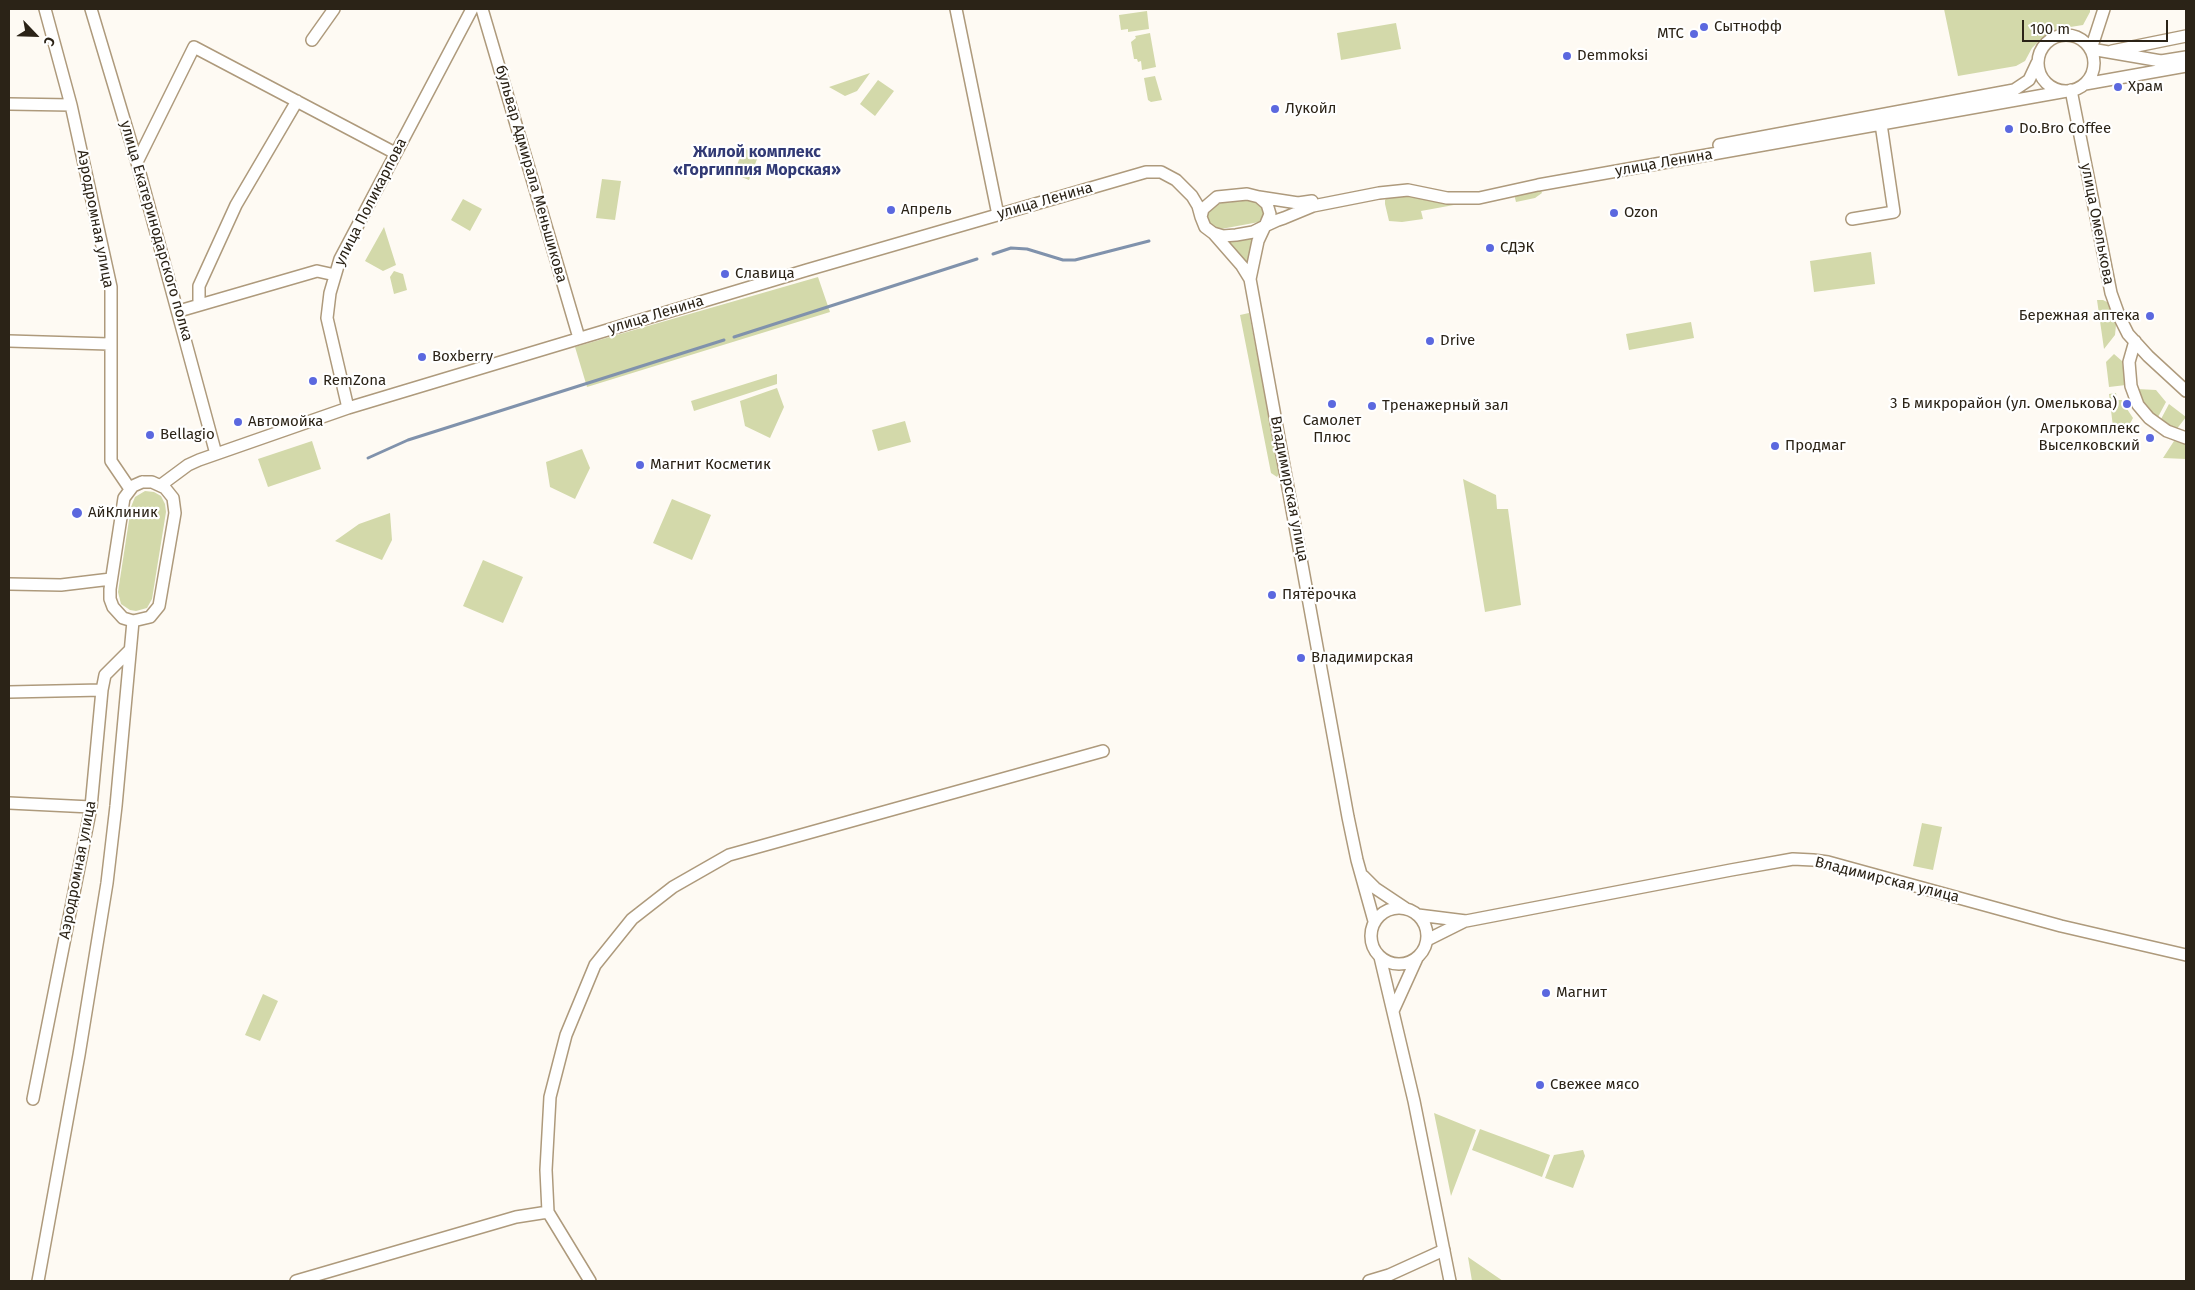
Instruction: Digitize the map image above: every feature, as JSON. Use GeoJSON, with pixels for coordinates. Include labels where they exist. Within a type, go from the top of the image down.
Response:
{"type":"FeatureCollection","features":[{"type":"Feature","properties":{"kind":"street","name":"Аэродромная улица"},"geometry":{"type":"LineString","coordinates":[[45,9],[71,104],[111,287],[111,461],[130,489]]}},
{"type":"Feature","properties":{"kind":"street","name":"улица Екатеринодарского полка"},"geometry":{"type":"LineString","coordinates":[[91,9],[179,311],[216,454]]}},
{"type":"Feature","properties":{"kind":"street"},"geometry":{"type":"LineString","coordinates":[[312,40],[334,9]]}},
{"type":"Feature","properties":{"kind":"street","name":"улица Поликарпова"},"geometry":{"type":"LineString","coordinates":[[348,408],[327,318],[330,293],[335,275],[340,259],[472,9]]}},
{"type":"Feature","properties":{"kind":"street","name":"бульвар Адмирала Меньшикова"},"geometry":{"type":"LineString","coordinates":[[482,9],[579,338]]}},
{"type":"Feature","properties":{"kind":"street"},"geometry":{"type":"LineString","coordinates":[[956,9],[998,215]]}},
{"type":"Feature","properties":{"kind":"street"},"geometry":{"type":"LineString","coordinates":[[2091,49],[2104,9]]}},
{"type":"Feature","properties":{"kind":"street"},"geometry":{"type":"LineString","coordinates":[[2084,84],[2091,77],[2094,68],[2094,58],[2091,49],[2085,41],[2077,36],[2068,34],[2058,35],[2043,46],[2037,63],[2039,72],[2050,86],[2069,91],[2084,84],[2161,66],[2186,57]]}},
{"type":"Feature","properties":{"kind":"street"},"geometry":{"type":"LineString","coordinates":[[2109,51],[2186,36]]}},
{"type":"Feature","properties":{"kind":"street"},"geometry":{"type":"LineString","coordinates":[[137,162],[194,47],[395,153]]}},
{"type":"Feature","properties":{"kind":"street"},"geometry":{"type":"LineString","coordinates":[[2091,49],[2109,51],[2161,66],[2186,66]]}},
{"type":"Feature","properties":{"kind":"street","name":"улица Ленина"},"geometry":{"type":"LineString","coordinates":[[1259,197],[1298,203],[1389,187],[1478,194],[1561,175],[2014,90],[2029,80],[2037,63]]}},
{"type":"Feature","properties":{"kind":"street","name":"улица Ленина"},"geometry":{"type":"LineString","coordinates":[[1265,226],[1313,206],[1379,192],[1408,190],[1447,198],[1479,198],[1538,185],[2069,91]]}},
{"type":"Feature","properties":{"kind":"street","name":"улица Омелькова"},"geometry":{"type":"LineString","coordinates":[[2069,91],[2111,293],[2120,318],[2128,334],[2148,356],[2186,391]]}},
{"type":"Feature","properties":{"kind":"street"},"geometry":{"type":"LineString","coordinates":[[199,306],[199,286],[236,205],[297,101]]}},
{"type":"Feature","properties":{"kind":"street"},"geometry":{"type":"LineString","coordinates":[[9,104],[71,104]]}},
{"type":"Feature","properties":{"kind":"street"},"geometry":{"type":"LineString","coordinates":[[1852,219],[1894,212],[1881,124]]}},
{"type":"Feature","properties":{"kind":"street","name":"улица Ленина"},"geometry":{"type":"LineString","coordinates":[[161,485],[188,465],[348,408],[579,338],[1146,172],[1161,172],[1176,180],[1192,196]]}},
{"type":"Feature","properties":{"kind":"street"},"geometry":{"type":"LineString","coordinates":[[1192,196],[1204,198],[1240,194],[1259,197]]}},
{"type":"Feature","properties":{"kind":"street","name":"Владимирская улица"},"geometry":{"type":"LineString","coordinates":[[1192,196],[1198,206],[1204,227],[1213,233],[1242,266],[1250,279]]}},
{"type":"Feature","properties":{"kind":"street"},"geometry":{"type":"LineString","coordinates":[[1201,217],[1203,209],[1217,197]]}},
{"type":"Feature","properties":{"kind":"street","name":"Владимирская улица"},"geometry":{"type":"LineString","coordinates":[[1259,197],[1267,204],[1270,214],[1253,261],[1250,279],[1348,817],[1374,921]]}},
{"type":"Feature","properties":{"kind":"street"},"geometry":{"type":"LineString","coordinates":[[1213,233],[1223,236],[1236,235],[1253,232],[1265,226]]}},
{"type":"Feature","properties":{"kind":"street"},"geometry":{"type":"LineString","coordinates":[[179,311],[317,271],[335,275]]}},
{"type":"Feature","properties":{"kind":"street"},"geometry":{"type":"LineString","coordinates":[[9,341],[110,344]]}},
{"type":"Feature","properties":{"kind":"street"},"geometry":{"type":"LineString","coordinates":[[2135,341],[2129,362],[2131,386],[2138,405],[2149,418],[2166,431],[2186,438]]}},
{"type":"Feature","properties":{"kind":"street"},"geometry":{"type":"LineString","coordinates":[[147,481],[161,485],[171,494],[175,507],[162,594],[159,606],[154,614],[146,619],[133,621],[120,615],[113,607],[109,595],[123,505],[130,489],[137,484],[147,481]]}},
{"type":"Feature","properties":{"kind":"street"},"geometry":{"type":"LineString","coordinates":[[9,584],[61,585],[111,579]]}},
{"type":"Feature","properties":{"kind":"street"},"geometry":{"type":"LineString","coordinates":[[38,1281],[79,1055],[104,902],[116,806],[133,621]]}},
{"type":"Feature","properties":{"kind":"street","name":"Аэродромная улица"},"geometry":{"type":"LineString","coordinates":[[33,1099],[91,807],[105,675],[130,650]]}},
{"type":"Feature","properties":{"kind":"street"},"geometry":{"type":"LineString","coordinates":[[9,692],[102,690]]}},
{"type":"Feature","properties":{"kind":"street"},"geometry":{"type":"LineString","coordinates":[[590,1281],[548,1212],[546,1170],[550,1097],[566,1035],[595,965],[632,920],[673,888],[729,855],[1103,751]]}},
{"type":"Feature","properties":{"kind":"street"},"geometry":{"type":"LineString","coordinates":[[9,803],[91,807]]}},
{"type":"Feature","properties":{"kind":"street","name":"Владимирская улица"},"geometry":{"type":"LineString","coordinates":[[1427,940],[1466,920],[1793,859],[1828,862],[2061,926],[2186,955]]}},
{"type":"Feature","properties":{"kind":"street"},"geometry":{"type":"LineString","coordinates":[[1362,876],[1375,888],[1418,915],[1426,930],[1427,940],[1423,950],[1417,958],[1393,1010]]}},
{"type":"Feature","properties":{"kind":"street"},"geometry":{"type":"LineString","coordinates":[[1405,908],[1397,907],[1384,911],[1374,921],[1370,940],[1374,950],[1380,957],[1392,964],[1405,964],[1417,958]]}},
{"type":"Feature","properties":{"kind":"street","name":"Владимирская улица"},"geometry":{"type":"LineString","coordinates":[[1418,915],[1466,920]]}},
{"type":"Feature","properties":{"kind":"street"},"geometry":{"type":"LineString","coordinates":[[1380,957],[1438,1212],[1450,1281]]}},
{"type":"Feature","properties":{"kind":"street"},"geometry":{"type":"LineString","coordinates":[[296,1281],[516,1217],[548,1212]]}},
{"type":"Feature","properties":{"kind":"street"},"geometry":{"type":"LineString","coordinates":[[1369,1281],[1389,1275],[1444,1250]]}},
{"type":"Feature","properties":{"kind":"green space"},"geometry":{"type":"Polygon","coordinates":[[[1944,9],[2090,9],[2090,12],[2083,25],[2064,28],[2041,39],[2032,48],[2025,61],[2016,66],[1958,76],[1944,9]]]}},
{"type":"Feature","properties":{"kind":"green space"},"geometry":{"type":"Polygon","coordinates":[[[1147,11],[1149,29],[1128,32],[1128,29],[1121,30],[1119,15],[1147,11]]]}},
{"type":"Feature","properties":{"kind":"green space"},"geometry":{"type":"Polygon","coordinates":[[[1396,23],[1401,49],[1341,60],[1337,33],[1396,23]]]}},
{"type":"Feature","properties":{"kind":"green space"},"geometry":{"type":"Polygon","coordinates":[[[1150,33],[1156,67],[1142,70],[1141,61],[1138,62],[1137,59],[1134,59],[1131,42],[1136,38],[1135,36],[1150,33]]]}},
{"type":"Feature","properties":{"kind":"green space"},"geometry":{"type":"Polygon","coordinates":[[[870,73],[857,91],[845,96],[829,87],[870,73]]]}},
{"type":"Feature","properties":{"kind":"green space"},"geometry":{"type":"Polygon","coordinates":[[[1155,76],[1162,100],[1151,102],[1148,100],[1144,78],[1155,76]]]}},
{"type":"Feature","properties":{"kind":"green space"},"geometry":{"type":"Polygon","coordinates":[[[878,80],[894,91],[875,116],[860,104],[878,80]]]}},
{"type":"Feature","properties":{"kind":"green space"},"geometry":{"type":"Polygon","coordinates":[[[743,148],[759,154],[749,180],[734,174],[743,148]]]}},
{"type":"Feature","properties":{"kind":"green space"},"geometry":{"type":"Polygon","coordinates":[[[602,179],[621,181],[615,220],[596,218],[602,179]]]}},
{"type":"Feature","properties":{"kind":"green space"},"geometry":{"type":"Polygon","coordinates":[[[1540,188],[1542,193],[1535,198],[1516,202],[1514,194],[1421,211],[1423,219],[1402,222],[1389,221],[1385,204],[1385,200],[1390,194],[1445,199],[1540,188]]]}},
{"type":"Feature","properties":{"kind":"green space"},"geometry":{"type":"Polygon","coordinates":[[[463,199],[482,209],[470,231],[451,220],[463,199]]]}},
{"type":"Feature","properties":{"kind":"green space"},"geometry":{"type":"Polygon","coordinates":[[[1252,200],[1261,202],[1265,212],[1259,222],[1221,229],[1213,227],[1207,220],[1207,211],[1213,204],[1252,200]]]}},
{"type":"Feature","properties":{"kind":"green space"},"geometry":{"type":"Polygon","coordinates":[[[384,227],[396,265],[383,271],[365,261],[384,227]]]}},
{"type":"Feature","properties":{"kind":"green space"},"geometry":{"type":"Polygon","coordinates":[[[1257,235],[1247,262],[1243,261],[1223,239],[1257,235]]]}},
{"type":"Feature","properties":{"kind":"green space"},"geometry":{"type":"Polygon","coordinates":[[[1871,252],[1875,284],[1814,292],[1810,261],[1871,252]]]}},
{"type":"Feature","properties":{"kind":"green space"},"geometry":{"type":"Polygon","coordinates":[[[394,271],[403,274],[407,290],[394,294],[390,277],[394,271]]]}},
{"type":"Feature","properties":{"kind":"green space"},"geometry":{"type":"Polygon","coordinates":[[[818,277],[830,312],[587,387],[575,347],[818,277]]]}},
{"type":"Feature","properties":{"kind":"green space"},"geometry":{"type":"Polygon","coordinates":[[[2097,300],[2109,303],[2116,325],[2115,335],[2104,349],[2097,300]]]}},
{"type":"Feature","properties":{"kind":"green space"},"geometry":{"type":"Polygon","coordinates":[[[1249,313],[1280,472],[1277,477],[1271,473],[1240,315],[1249,313]]]}},
{"type":"Feature","properties":{"kind":"green space"},"geometry":{"type":"Polygon","coordinates":[[[1691,322],[1694,338],[1629,350],[1626,334],[1691,322]]]}},
{"type":"Feature","properties":{"kind":"green space"},"geometry":{"type":"Polygon","coordinates":[[[2114,354],[2122,361],[2126,385],[2109,387],[2106,362],[2114,354]]]}},
{"type":"Feature","properties":{"kind":"green space"},"geometry":{"type":"Polygon","coordinates":[[[777,374],[777,384],[694,411],[691,401],[777,374]]]}},
{"type":"Feature","properties":{"kind":"green space"},"geometry":{"type":"Polygon","coordinates":[[[777,388],[784,407],[770,438],[745,426],[740,401],[777,388]]]}},
{"type":"Feature","properties":{"kind":"green space"},"geometry":{"type":"Polygon","coordinates":[[[2137,389],[2156,390],[2166,402],[2158,417],[2147,409],[2137,389]]]}},
{"type":"Feature","properties":{"kind":"green space"},"geometry":{"type":"Polygon","coordinates":[[[2116,393],[2117,400],[2122,400],[2123,408],[2127,409],[2133,418],[2126,431],[2114,435],[2109,394],[2116,393]]]}},
{"type":"Feature","properties":{"kind":"green space"},"geometry":{"type":"Polygon","coordinates":[[[2169,404],[2186,417],[2176,430],[2161,419],[2169,404]]]}},
{"type":"Feature","properties":{"kind":"green space"},"geometry":{"type":"Polygon","coordinates":[[[905,421],[911,442],[878,451],[872,430],[905,421]]]}},
{"type":"Feature","properties":{"kind":"green space"},"geometry":{"type":"Polygon","coordinates":[[[312,441],[321,469],[268,487],[258,459],[312,441]]]}},
{"type":"Feature","properties":{"kind":"green space"},"geometry":{"type":"Polygon","coordinates":[[[2174,441],[2186,443],[2186,459],[2163,458],[2174,441]]]}},
{"type":"Feature","properties":{"kind":"green space"},"geometry":{"type":"Polygon","coordinates":[[[582,449],[590,468],[575,499],[550,487],[546,462],[582,449]]]}},
{"type":"Feature","properties":{"kind":"green space"},"geometry":{"type":"Polygon","coordinates":[[[1463,479],[1496,495],[1497,509],[1508,509],[1521,605],[1485,612],[1463,479]]]}},
{"type":"Feature","properties":{"kind":"green space"},"geometry":{"type":"Polygon","coordinates":[[[145,491],[154,492],[161,496],[166,512],[152,599],[147,608],[136,611],[130,610],[121,604],[118,592],[131,507],[135,497],[145,491]]]}},
{"type":"Feature","properties":{"kind":"green space"},"geometry":{"type":"Polygon","coordinates":[[[672,499],[711,515],[692,560],[653,543],[672,499]]]}},
{"type":"Feature","properties":{"kind":"green space"},"geometry":{"type":"Polygon","coordinates":[[[390,513],[392,540],[382,560],[335,541],[359,524],[390,513]]]}},
{"type":"Feature","properties":{"kind":"green space"},"geometry":{"type":"Polygon","coordinates":[[[483,560],[523,577],[503,623],[463,606],[483,560]]]}},
{"type":"Feature","properties":{"kind":"green space"},"geometry":{"type":"Polygon","coordinates":[[[1922,823],[1942,827],[1933,870],[1913,866],[1922,823]]]}},
{"type":"Feature","properties":{"kind":"green space"},"geometry":{"type":"Polygon","coordinates":[[[263,994],[278,1001],[260,1041],[245,1035],[263,994]]]}},
{"type":"Feature","properties":{"kind":"green space"},"geometry":{"type":"Polygon","coordinates":[[[1434,1113],[1476,1130],[1451,1196],[1434,1113]]]}},
{"type":"Feature","properties":{"kind":"green space"},"geometry":{"type":"Polygon","coordinates":[[[1480,1129],[1550,1155],[1542,1177],[1472,1150],[1480,1129]]]}},
{"type":"Feature","properties":{"kind":"green space"},"geometry":{"type":"Polygon","coordinates":[[[1583,1150],[1585,1156],[1573,1188],[1545,1178],[1554,1155],[1583,1150]]]}},
{"type":"Feature","properties":{"kind":"green space"},"geometry":{"type":"Polygon","coordinates":[[[1468,1257],[1503,1281],[1472,1281],[1468,1257]]]}},
{"type":"Feature","properties":{"kind":"waterway"},"geometry":{"type":"LineString","coordinates":[[993,254],[1011,248],[1027,249],[1063,260],[1075,260],[1149,241]]}},
{"type":"Feature","properties":{"kind":"waterway"},"geometry":{"type":"LineString","coordinates":[[734,337],[977,259]]}},
{"type":"Feature","properties":{"kind":"waterway"},"geometry":{"type":"LineString","coordinates":[[368,458],[408,440],[724,340]]}},
{"type":"Feature","properties":{"kind":"place","name":"Сытнофф"},"geometry":{"type":"Point","coordinates":[1704,27]}},
{"type":"Feature","properties":{"kind":"place","name":"МТС"},"geometry":{"type":"Point","coordinates":[1694,34]}},
{"type":"Feature","properties":{"kind":"place","name":"Demmoksi"},"geometry":{"type":"Point","coordinates":[1567,56]}},
{"type":"Feature","properties":{"kind":"place","name":"Храм"},"geometry":{"type":"Point","coordinates":[2118,87]}},
{"type":"Feature","properties":{"kind":"place","name":"Лукойл"},"geometry":{"type":"Point","coordinates":[1275,109]}},
{"type":"Feature","properties":{"kind":"place","name":"Do.Bro Coffee"},"geometry":{"type":"Point","coordinates":[2009,129]}},
{"type":"Feature","properties":{"kind":"place","name":"Апрель"},"geometry":{"type":"Point","coordinates":[891,210]}},
{"type":"Feature","properties":{"kind":"place","name":"Ozon"},"geometry":{"type":"Point","coordinates":[1614,213]}},
{"type":"Feature","properties":{"kind":"place","name":"СДЭК"},"geometry":{"type":"Point","coordinates":[1490,248]}},
{"type":"Feature","properties":{"kind":"place","name":"Славица"},"geometry":{"type":"Point","coordinates":[725,274]}},
{"type":"Feature","properties":{"kind":"place","name":"Бережная аптека"},"geometry":{"type":"Point","coordinates":[2150,316]}},
{"type":"Feature","properties":{"kind":"place","name":"Drive"},"geometry":{"type":"Point","coordinates":[1430,341]}},
{"type":"Feature","properties":{"kind":"place","name":"Boxberry"},"geometry":{"type":"Point","coordinates":[422,357]}},
{"type":"Feature","properties":{"kind":"place","name":"RemZona"},"geometry":{"type":"Point","coordinates":[313,381]}},
{"type":"Feature","properties":{"kind":"place","name":"Самолет Плюс"},"geometry":{"type":"Point","coordinates":[1332,404]}},
{"type":"Feature","properties":{"kind":"place","name":"3 Б микрорайон (ул. Омелькова)"},"geometry":{"type":"Point","coordinates":[2127,404]}},
{"type":"Feature","properties":{"kind":"place","name":"Тренажерный зал"},"geometry":{"type":"Point","coordinates":[1372,406]}},
{"type":"Feature","properties":{"kind":"place","name":"Автомойка"},"geometry":{"type":"Point","coordinates":[238,422]}},
{"type":"Feature","properties":{"kind":"place","name":"Bellagio"},"geometry":{"type":"Point","coordinates":[150,435]}},
{"type":"Feature","properties":{"kind":"place","name":"Агрокомплекс Выселковский"},"geometry":{"type":"Point","coordinates":[2150,438]}},
{"type":"Feature","properties":{"kind":"place","name":"Продмаг"},"geometry":{"type":"Point","coordinates":[1775,446]}},
{"type":"Feature","properties":{"kind":"place","name":"Магнит Косметик"},"geometry":{"type":"Point","coordinates":[640,465]}},
{"type":"Feature","properties":{"kind":"place","name":"АйКлиник"},"geometry":{"type":"Point","coordinates":[77,513]}},
{"type":"Feature","properties":{"kind":"place","name":"Пятёрочка"},"geometry":{"type":"Point","coordinates":[1272,595]}},
{"type":"Feature","properties":{"kind":"place","name":"Владимирская"},"geometry":{"type":"Point","coordinates":[1301,658]}},
{"type":"Feature","properties":{"kind":"place","name":"Магнит"},"geometry":{"type":"Point","coordinates":[1546,993]}},
{"type":"Feature","properties":{"kind":"place","name":"Свежее мясо"},"geometry":{"type":"Point","coordinates":[1540,1085]}},
{"type":"Feature","properties":{"kind":"district","name":"Жилой комплекс «Горгиппия Морская»"},"geometry":{"type":"Point","coordinates":[757,162]}}]}
